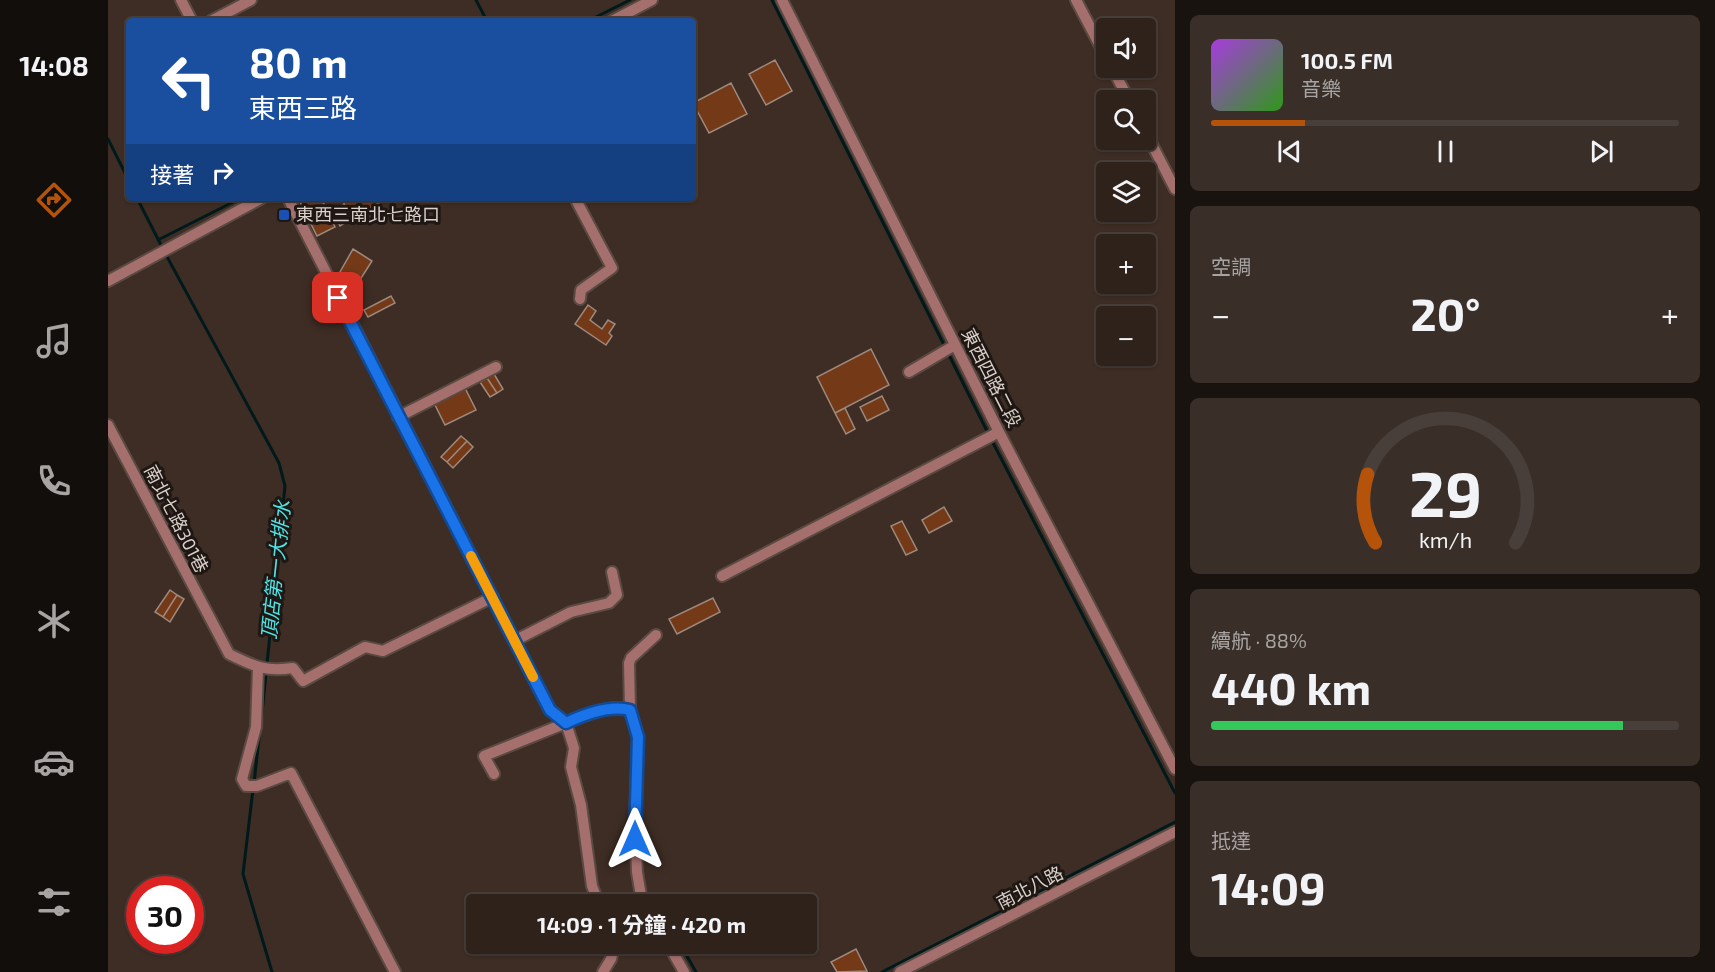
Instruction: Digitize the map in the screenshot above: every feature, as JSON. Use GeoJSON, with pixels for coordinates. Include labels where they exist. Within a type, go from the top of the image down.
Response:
{"type":"FeatureCollection","features":[{"type":"Feature","properties":{"kind":"street"},"geometry":{"type":"LineString","coordinates":[[181,0],[190,18]]}},
{"type":"Feature","properties":{"kind":"street"},"geometry":{"type":"LineString","coordinates":[[218,18],[251,0]]}},
{"type":"Feature","properties":{"kind":"street"},"geometry":{"type":"LineString","coordinates":[[618,18],[652,0]]}},
{"type":"Feature","properties":{"kind":"street","name":"東西四路二段"},"geometry":{"type":"LineString","coordinates":[[782,0],[999,432],[1175,769]]}},
{"type":"Feature","properties":{"kind":"street"},"geometry":{"type":"LineString","coordinates":[[1076,0],[1096,38]]}},
{"type":"Feature","properties":{"kind":"street"},"geometry":{"type":"LineString","coordinates":[[1155,150],[1175,189]]}},
{"type":"Feature","properties":{"kind":"street"},"geometry":{"type":"LineString","coordinates":[[108,281],[256,201]]}},
{"type":"Feature","properties":{"kind":"street"},"geometry":{"type":"LineString","coordinates":[[290,201],[398,417],[550,710],[566,723],[574,748],[571,767],[581,805],[592,886],[595,894]]}},
{"type":"Feature","properties":{"kind":"street"},"geometry":{"type":"LineString","coordinates":[[577,201],[612,268],[581,290],[580,299]]}},
{"type":"Feature","properties":{"kind":"street"},"geometry":{"type":"LineString","coordinates":[[909,372],[955,345]]}},
{"type":"Feature","properties":{"kind":"street"},"geometry":{"type":"LineString","coordinates":[[398,417],[495,367]]}},
{"type":"Feature","properties":{"kind":"street","name":"南北七路301巷"},"geometry":{"type":"LineString","coordinates":[[108,425],[213,628],[229,654],[258,668]]}},
{"type":"Feature","properties":{"kind":"street"},"geometry":{"type":"LineString","coordinates":[[722,576],[999,432]]}},
{"type":"Feature","properties":{"kind":"street"},"geometry":{"type":"LineString","coordinates":[[514,641],[571,612],[609,603],[617,595],[612,572]]}},
{"type":"Feature","properties":{"kind":"street"},"geometry":{"type":"LineString","coordinates":[[395,972],[291,773],[257,786],[246,786],[242,779],[256,728],[258,668],[279,670],[293,668],[303,681],[365,647],[383,651],[493,597]]}},
{"type":"Feature","properties":{"kind":"street"},"geometry":{"type":"LineString","coordinates":[[640,894],[634,823],[638,737],[630,710],[629,663],[631,658],[656,634]]}},
{"type":"Feature","properties":{"kind":"street"},"geometry":{"type":"LineString","coordinates":[[494,774],[484,756],[579,717],[619,707],[630,710]]}},
{"type":"Feature","properties":{"kind":"street","name":"南北八路"},"geometry":{"type":"LineString","coordinates":[[900,972],[1175,832]]}},
{"type":"Feature","properties":{"kind":"street"},"geometry":{"type":"LineString","coordinates":[[603,972],[612,954]]}},
{"type":"Feature","properties":{"kind":"street"},"geometry":{"type":"LineString","coordinates":[[674,954],[684,972]]}},
{"type":"Feature","properties":{"kind":"building"},"geometry":{"type":"Polygon","coordinates":[[[775,60],[792,91],[766,105],[749,74],[775,60]]]}},
{"type":"Feature","properties":{"kind":"building"},"geometry":{"type":"Polygon","coordinates":[[[731,83],[747,114],[709,133],[696,109],[696,101],[731,83]]]}},
{"type":"Feature","properties":{"kind":"building"},"geometry":{"type":"Polygon","coordinates":[[[300,201],[322,201],[335,227],[317,236],[300,201]]]}},
{"type":"Feature","properties":{"kind":"building"},"geometry":{"type":"Polygon","coordinates":[[[343,201],[383,201],[352,218],[343,201]]]}},
{"type":"Feature","properties":{"kind":"building"},"geometry":{"type":"Polygon","coordinates":[[[343,205],[351,219],[340,226],[332,211],[343,205]]]}},
{"type":"Feature","properties":{"kind":"building"},"geometry":{"type":"Polygon","coordinates":[[[353,249],[372,261],[358,283],[340,272],[353,249]]]}},
{"type":"Feature","properties":{"kind":"building"},"geometry":{"type":"Polygon","coordinates":[[[391,296],[395,303],[368,317],[364,310],[391,296]]]}},
{"type":"Feature","properties":{"kind":"building"},"geometry":{"type":"Polygon","coordinates":[[[588,305],[596,311],[590,320],[602,329],[608,320],[615,324],[609,333],[612,336],[606,345],[575,324],[588,305]]]}},
{"type":"Feature","properties":{"kind":"building"},"geometry":{"type":"Polygon","coordinates":[[[871,349],[889,385],[835,413],[817,377],[871,349]]]}},
{"type":"Feature","properties":{"kind":"building"},"geometry":{"type":"Polygon","coordinates":[[[494,374],[503,389],[497,393],[487,378],[494,374]]]}},
{"type":"Feature","properties":{"kind":"building"},"geometry":{"type":"Polygon","coordinates":[[[487,378],[497,393],[490,397],[480,382],[487,378]]]}},
{"type":"Feature","properties":{"kind":"building"},"geometry":{"type":"Polygon","coordinates":[[[464,386],[476,410],[445,425],[433,401],[464,386]]]}},
{"type":"Feature","properties":{"kind":"building"},"geometry":{"type":"Polygon","coordinates":[[[882,396],[889,410],[867,421],[860,407],[882,396]]]}},
{"type":"Feature","properties":{"kind":"building"},"geometry":{"type":"Polygon","coordinates":[[[845,408],[855,429],[846,434],[835,413],[845,408]]]}},
{"type":"Feature","properties":{"kind":"building"},"geometry":{"type":"Polygon","coordinates":[[[461,436],[467,441],[447,462],[441,457],[461,436]]]}},
{"type":"Feature","properties":{"kind":"building"},"geometry":{"type":"Polygon","coordinates":[[[467,441],[473,447],[453,468],[447,462],[467,441]]]}},
{"type":"Feature","properties":{"kind":"building"},"geometry":{"type":"Polygon","coordinates":[[[944,507],[952,521],[929,533],[922,520],[944,507]]]}},
{"type":"Feature","properties":{"kind":"building"},"geometry":{"type":"Polygon","coordinates":[[[902,521],[917,550],[906,555],[891,526],[902,521]]]}},
{"type":"Feature","properties":{"kind":"building"},"geometry":{"type":"Polygon","coordinates":[[[170,590],[177,595],[163,617],[155,612],[170,590]]]}},
{"type":"Feature","properties":{"kind":"building"},"geometry":{"type":"Polygon","coordinates":[[[177,595],[184,599],[170,622],[163,617],[177,595]]]}},
{"type":"Feature","properties":{"kind":"building"},"geometry":{"type":"Polygon","coordinates":[[[713,598],[720,612],[677,634],[669,619],[713,598]]]}},
{"type":"Feature","properties":{"kind":"building"},"geometry":{"type":"Polygon","coordinates":[[[856,949],[867,971],[837,972],[831,962],[856,949]]]}},
{"type":"Feature","properties":{"kind":"waterway"},"geometry":{"type":"LineString","coordinates":[[476,0],[485,18]]}},
{"type":"Feature","properties":{"kind":"waterway"},"geometry":{"type":"LineString","coordinates":[[594,18],[630,0]]}},
{"type":"Feature","properties":{"kind":"waterway"},"geometry":{"type":"LineString","coordinates":[[772,0],[945,347]]}},
{"type":"Feature","properties":{"kind":"waterway","name":"頂店第一大排水"},"geometry":{"type":"LineString","coordinates":[[108,139],[126,175]]}},
{"type":"Feature","properties":{"kind":"waterway","name":"頂店第一大排水"},"geometry":{"type":"LineString","coordinates":[[139,201],[162,247]]}},
{"type":"Feature","properties":{"kind":"waterway"},"geometry":{"type":"LineString","coordinates":[[158,240],[235,201]]}},
{"type":"Feature","properties":{"kind":"waterway","name":"頂店第一大排水"},"geometry":{"type":"LineString","coordinates":[[165,253],[279,463],[285,486],[261,723]]}},
{"type":"Feature","properties":{"kind":"waterway"},"geometry":{"type":"LineString","coordinates":[[948,353],[988,433]]}},
{"type":"Feature","properties":{"kind":"waterway"},"geometry":{"type":"LineString","coordinates":[[991,439],[1175,793]]}},
{"type":"Feature","properties":{"kind":"waterway","name":"頂店第一大排水"},"geometry":{"type":"LineString","coordinates":[[254,783],[260,729]]}},
{"type":"Feature","properties":{"kind":"waterway","name":"頂店第一大排水"},"geometry":{"type":"LineString","coordinates":[[253,789],[243,874],[272,972]]}},
{"type":"Feature","properties":{"kind":"waterway"},"geometry":{"type":"LineString","coordinates":[[882,972],[1175,822]]}},
{"type":"Feature","properties":{"kind":"waterway"},"geometry":{"type":"LineString","coordinates":[[686,954],[696,972]]}},
{"type":"Feature","properties":{"kind":"slow traffic"},"geometry":{"type":"LineString","coordinates":[[471,556],[533,677]]}},
{"type":"Feature","properties":{"kind":"place","name":"東西三南北七路口"},"geometry":{"type":"Point","coordinates":[284,215]}},
{"type":"Feature","properties":{"kind":"route"},"geometry":{"type":"LineString","coordinates":[[338,298],[550,710],[566,723],[579,717],[619,707],[630,710],[638,737],[635,839]]}}]}
